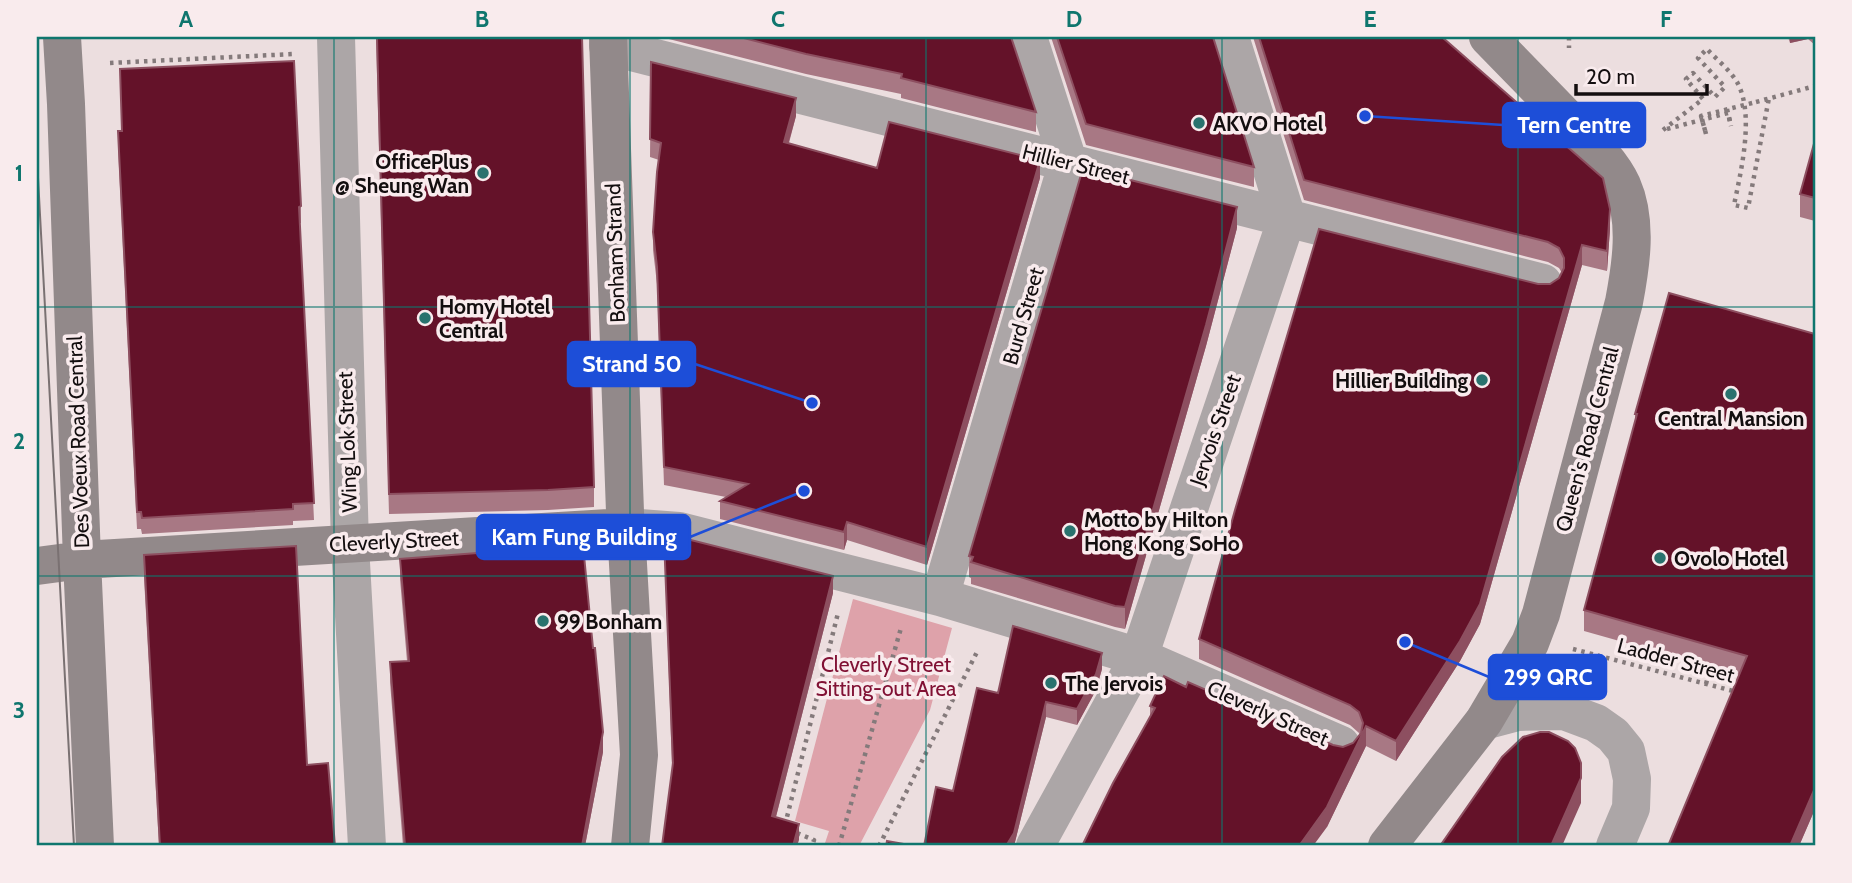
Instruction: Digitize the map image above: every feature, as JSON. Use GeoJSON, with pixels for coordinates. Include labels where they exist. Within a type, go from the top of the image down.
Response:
{"type":"FeatureCollection","features":[{"type":"Feature","properties":{"kind":"street"},"geometry":{"type":"LineString","coordinates":[[37,41],[60,37]]}},
{"type":"Feature","properties":{"kind":"street","name":"Des Voeux Road Central"},"geometry":{"type":"LineString","coordinates":[[60,37],[66,104],[95,846]]}},
{"type":"Feature","properties":{"kind":"street","name":"Wing Lok Street"},"geometry":{"type":"LineString","coordinates":[[336,37],[350,545],[368,846]]}},
{"type":"Feature","properties":{"kind":"street"},"geometry":{"type":"LineString","coordinates":[[1028,37],[1068,161]]}},
{"type":"Feature","properties":{"kind":"street"},"geometry":{"type":"LineString","coordinates":[[1230,37],[1287,218]]}},
{"type":"Feature","properties":{"kind":"street","name":"Queen's Road Central"},"geometry":{"type":"LineString","coordinates":[[1387,846],[1484,721],[1530,643],[1541,614],[1624,302],[1630,265],[1629,211],[1622,185],[1586,137],[1488,37]]}},
{"type":"Feature","properties":{"kind":"street","name":"Hillier Street"},"geometry":{"type":"LineString","coordinates":[[608,41],[1543,283]]}},
{"type":"Feature","properties":{"kind":"street","name":"Bonham Strand"},"geometry":{"type":"LineString","coordinates":[[608,41],[626,527],[639,755],[629,846]]}},
{"type":"Feature","properties":{"kind":"street","name":"Burd Street"},"geometry":{"type":"LineString","coordinates":[[926,593],[1068,161]]}},
{"type":"Feature","properties":{"kind":"street","name":"Jervois Street"},"geometry":{"type":"LineString","coordinates":[[1035,846],[1139,657],[1287,218]]}},
{"type":"Feature","properties":{"kind":"street","name":"Cleverly Street"},"geometry":{"type":"LineString","coordinates":[[37,566],[82,560],[626,527],[679,531],[926,593],[1139,657],[1341,745]]}},
{"type":"Feature","properties":{"kind":"street"},"geometry":{"type":"LineString","coordinates":[[1484,721],[1518,712],[1564,711],[1596,723],[1613,735],[1626,751],[1632,779],[1631,808],[1615,846]]}},
{"type":"Feature","properties":{"kind":"path"},"geometry":{"type":"LineString","coordinates":[[1569,37],[1569,48]]}},
{"type":"Feature","properties":{"kind":"path"},"geometry":{"type":"LineString","coordinates":[[1728,110],[1731,126],[1728,113],[1663,130],[1703,99],[1686,79],[1693,73],[1715,97],[1725,88],[1698,58],[1707,49],[1737,82],[1745,106],[1744,157],[1734,205],[1748,208],[1769,98]]}},
{"type":"Feature","properties":{"kind":"path"},"geometry":{"type":"LineString","coordinates":[[1703,120],[1706,134],[1702,118],[1815,86]]}},
{"type":"Feature","properties":{"kind":"path"},"geometry":{"type":"LineString","coordinates":[[1728,110],[1745,106]]}},
{"type":"Feature","properties":{"kind":"path"},"geometry":{"type":"LineString","coordinates":[[839,846],[926,593]]}},
{"type":"Feature","properties":{"kind":"path"},"geometry":{"type":"LineString","coordinates":[[812,846],[814,840],[785,828],[841,601]]}},
{"type":"Feature","properties":{"kind":"path"},"geometry":{"type":"LineString","coordinates":[[879,846],[984,639]]}},
{"type":"Feature","properties":{"kind":"path","name":"Ladder Street"},"geometry":{"type":"LineString","coordinates":[[1568,648],[1746,695]]}},
{"type":"Feature","properties":{"kind":"path"},"geometry":{"type":"LineString","coordinates":[[1706,684],[1713,658]]}},
{"type":"Feature","properties":{"kind":"green space","name":"Cleverly Street Sitting-out Area"},"geometry":{"type":"Polygon","coordinates":[[[853,599],[952,628],[930,710],[859,846],[824,846],[829,831],[795,821],[853,599]]]}},
{"type":"Feature","properties":{"kind":"building"},"geometry":{"type":"Polygon","coordinates":[[[377,37],[582,37],[594,487],[389,494],[377,37]]]}},
{"type":"Feature","properties":{"kind":"building"},"geometry":{"type":"Polygon","coordinates":[[[740,37],[1011,37],[1036,112],[901,78],[902,74],[740,37]]]}},
{"type":"Feature","properties":{"kind":"building"},"geometry":{"type":"Polygon","coordinates":[[[1057,37],[1213,37],[1254,167],[1086,124],[1057,37]]]}},
{"type":"Feature","properties":{"kind":"building"},"geometry":{"type":"Polygon","coordinates":[[[1259,37],[1442,37],[1603,178],[1610,209],[1607,251],[1582,245],[1480,604],[1460,641],[1396,741],[1366,726],[1327,807],[1299,846],[1082,846],[1155,708],[1150,706],[1164,676],[1186,687],[1188,682],[1333,745],[1343,747],[1353,743],[1361,733],[1363,723],[1359,712],[1350,705],[1199,639],[1319,229],[1538,284],[1550,284],[1559,278],[1564,268],[1564,258],[1559,248],[1548,242],[1304,180],[1259,37]]]}},
{"type":"Feature","properties":{"kind":"building"},"geometry":{"type":"Polygon","coordinates":[[[294,61],[314,503],[293,504],[293,509],[142,518],[141,512],[137,512],[118,131],[122,131],[120,69],[294,61]]]}},
{"type":"Feature","properties":{"kind":"building"},"geometry":{"type":"Polygon","coordinates":[[[651,62],[796,98],[784,142],[877,168],[889,122],[1040,160],[927,547],[847,522],[844,532],[720,501],[748,484],[664,467],[657,267],[653,232],[661,143],[650,139],[651,62]]]}},
{"type":"Feature","properties":{"kind":"building"},"geometry":{"type":"Polygon","coordinates":[[[1815,140],[1815,198],[1800,194],[1815,140]]]}},
{"type":"Feature","properties":{"kind":"building"},"geometry":{"type":"Polygon","coordinates":[[[1083,168],[1237,207],[1125,607],[971,562],[973,557],[969,556],[1083,168]]]}},
{"type":"Feature","properties":{"kind":"building"},"geometry":{"type":"Polygon","coordinates":[[[1669,293],[1815,334],[1815,788],[1790,846],[1668,846],[1747,656],[1584,610],[1669,293]]]}},
{"type":"Feature","properties":{"kind":"building"},"geometry":{"type":"Polygon","coordinates":[[[667,536],[833,576],[772,816],[799,824],[793,846],[662,846],[673,763],[664,538],[667,536]]]}},
{"type":"Feature","properties":{"kind":"building"},"geometry":{"type":"Polygon","coordinates":[[[583,545],[603,732],[582,846],[405,846],[390,662],[409,661],[400,559],[583,545]]]}},
{"type":"Feature","properties":{"kind":"building"},"geometry":{"type":"Polygon","coordinates":[[[296,546],[307,765],[328,763],[335,846],[160,846],[144,555],[296,546]]]}},
{"type":"Feature","properties":{"kind":"building"},"geometry":{"type":"Polygon","coordinates":[[[1013,626],[1102,653],[1096,674],[1077,709],[1046,702],[1014,833],[1006,846],[924,846],[936,787],[953,791],[977,688],[998,693],[1013,626]]]}},
{"type":"Feature","properties":{"kind":"building"},"geometry":{"type":"Polygon","coordinates":[[[1549,732],[1568,741],[1575,748],[1581,763],[1581,778],[1551,846],[1440,846],[1502,757],[1523,737],[1549,732]]]}},
{"type":"Feature","properties":{"kind":"building"},"geometry":{"type":"Polygon","coordinates":[[[887,841],[915,846],[886,846],[887,841]]]}},
{"type":"Feature","properties":{"kind":"tram line"},"geometry":{"type":"LineString","coordinates":[[37,159],[74,846]]}},
{"type":"Feature","properties":{"kind":"place","name":"Tern Centre"},"geometry":{"type":"Point","coordinates":[1365,116]}},
{"type":"Feature","properties":{"kind":"place","name":"AKVO Hotel"},"geometry":{"type":"Point","coordinates":[1199,123]}},
{"type":"Feature","properties":{"kind":"place","name":"OfficePlus @ Sheung Wan"},"geometry":{"type":"Point","coordinates":[483,173]}},
{"type":"Feature","properties":{"kind":"place","name":"Homy Hotel Central"},"geometry":{"type":"Point","coordinates":[425,318]}},
{"type":"Feature","properties":{"kind":"place","name":"Hillier Building"},"geometry":{"type":"Point","coordinates":[1482,380]}},
{"type":"Feature","properties":{"kind":"place","name":"Central Mansion"},"geometry":{"type":"Point","coordinates":[1731,394]}},
{"type":"Feature","properties":{"kind":"place","name":"Strand 50"},"geometry":{"type":"Point","coordinates":[812,403]}},
{"type":"Feature","properties":{"kind":"place","name":"Kam Fung Building"},"geometry":{"type":"Point","coordinates":[804,491]}},
{"type":"Feature","properties":{"kind":"place","name":"Motto by Hilton Hong Kong SoHo"},"geometry":{"type":"Point","coordinates":[1070,531]}},
{"type":"Feature","properties":{"kind":"place","name":"Ovolo Hotel"},"geometry":{"type":"Point","coordinates":[1660,558]}},
{"type":"Feature","properties":{"kind":"place","name":"99 Bonham"},"geometry":{"type":"Point","coordinates":[543,621]}},
{"type":"Feature","properties":{"kind":"place","name":"299 QRC"},"geometry":{"type":"Point","coordinates":[1405,642]}},
{"type":"Feature","properties":{"kind":"place","name":"The Jervois"},"geometry":{"type":"Point","coordinates":[1051,683]}}]}
